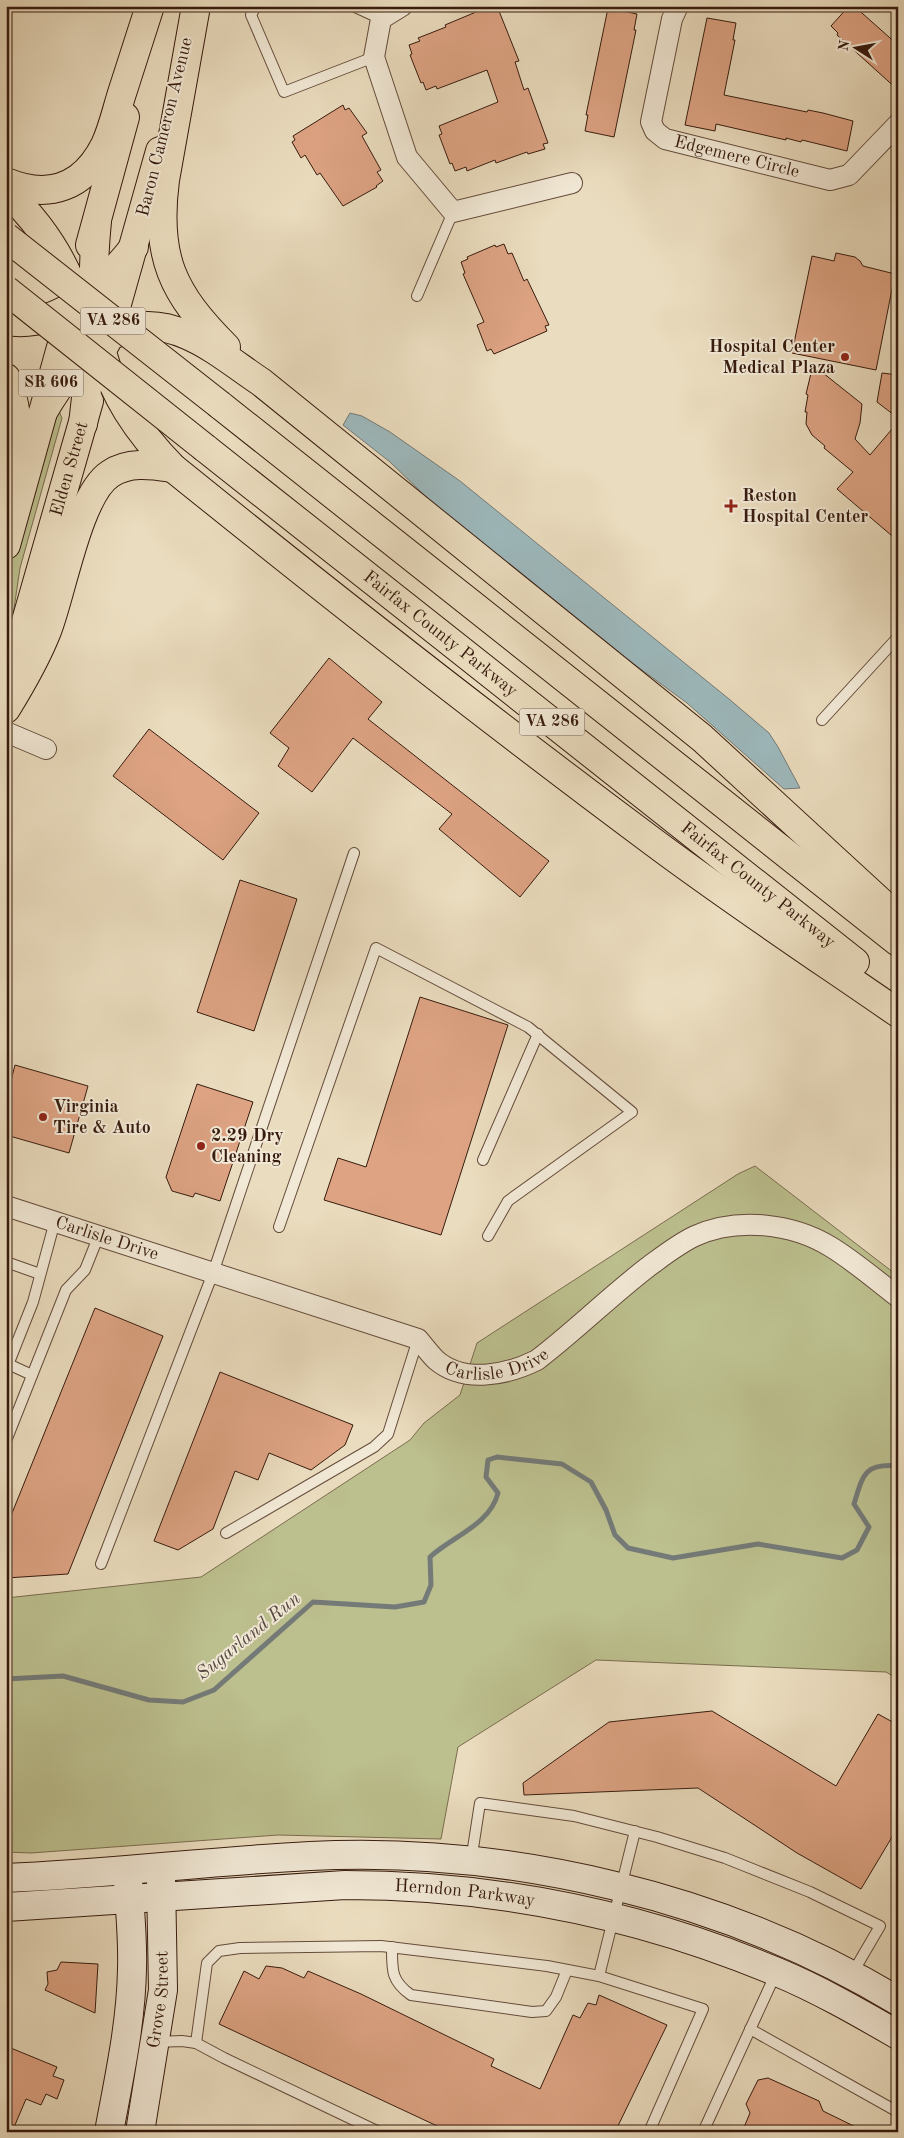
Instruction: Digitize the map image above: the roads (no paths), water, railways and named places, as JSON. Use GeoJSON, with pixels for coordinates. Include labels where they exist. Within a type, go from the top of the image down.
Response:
{"type":"FeatureCollection","features":[{"type":"Feature","properties":{"kind":"main road"},"geometry":{"type":"LineString","coordinates":[[6,182],[36,191],[49,190],[62,187],[88,171],[105,144],[151,6]]}},
{"type":"Feature","properties":{"kind":"main road"},"geometry":{"type":"LineString","coordinates":[[80,298],[94,254],[99,215],[151,6]]}},
{"type":"Feature","properties":{"kind":"main road"},"geometry":{"type":"LineString","coordinates":[[196,6],[163,197],[162,228],[166,252],[178,289],[200,321],[261,382],[702,738],[898,918]]}},
{"type":"Feature","properties":{"kind":"main road","name":"Baron Cameron Avenue"},"geometry":{"type":"LineString","coordinates":[[134,248],[196,6]]}},
{"type":"Feature","properties":{"kind":"main road"},"geometry":{"type":"LineString","coordinates":[[6,191],[20,204],[45,235],[80,298],[116,392],[128,413],[156,450],[173,468],[478,710],[648,838],[736,903],[898,1013]]}},
{"type":"Feature","properties":{"kind":"main road","name":"VA 286"},"geometry":{"type":"LineString","coordinates":[[6,237],[898,942]]}},
{"type":"Feature","properties":{"kind":"main road"},"geometry":{"type":"LineString","coordinates":[[6,322],[31,322],[62,313],[117,269],[134,248]]}},
{"type":"Feature","properties":{"kind":"main road","name":"Elden Street"},"geometry":{"type":"LineString","coordinates":[[6,691],[83,424],[98,347],[134,248]]}},
{"type":"Feature","properties":{"kind":"main road","name":"Fairfax County Parkway"},"geometry":{"type":"LineString","coordinates":[[6,290],[898,996]]}},
{"type":"Feature","properties":{"kind":"main road","name":"SR 606"},"geometry":{"type":"LineString","coordinates":[[6,545],[43,412],[80,298]]}},
{"type":"Feature","properties":{"kind":"main road"},"geometry":{"type":"LineString","coordinates":[[43,412],[56,390],[98,347],[120,330],[142,325],[168,329],[187,335],[261,382]]}},
{"type":"Feature","properties":{"kind":"main road"},"geometry":{"type":"LineString","coordinates":[[6,378],[17,416],[18,443],[6,523]]}},
{"type":"Feature","properties":{"kind":"main road"},"geometry":{"type":"LineString","coordinates":[[6,709],[30,669],[47,631],[84,510],[98,484],[109,474],[128,467],[149,464],[173,468]]}},
{"type":"Feature","properties":{"kind":"main road","name":"Herndon Parkway"},"geometry":{"type":"LineString","coordinates":[[6,1878],[311,1856],[400,1856],[524,1868],[621,1888],[693,1908],[803,1951],[898,2001]]}},
{"type":"Feature","properties":{"kind":"main road","name":"Grove Street"},"geometry":{"type":"LineString","coordinates":[[140,2132],[163,1990],[161,1867]]}},
{"type":"Feature","properties":{"kind":"main road","name":"Grove Street"},"geometry":{"type":"LineString","coordinates":[[109,2132],[125,2042],[132,1983],[127,1870]]}},
{"type":"Feature","properties":{"kind":"main road","name":"Herndon Parkway"},"geometry":{"type":"LineString","coordinates":[[6,1907],[313,1886],[399,1885],[491,1893],[577,1908],[615,1917],[688,1939],[804,1984],[898,2034]]}},
{"type":"Feature","properties":{"kind":"street"},"geometry":{"type":"LineString","coordinates":[[402,6],[381,19],[374,57],[407,157],[453,212],[572,183]]}},
{"type":"Feature","properties":{"kind":"street","name":"Edgemere Circle"},"geometry":{"type":"LineString","coordinates":[[678,6],[672,19],[651,122],[655,131],[664,139],[830,180],[849,175],[898,124]]}},
{"type":"Feature","properties":{"kind":"street"},"geometry":{"type":"LineString","coordinates":[[6,732],[46,749]]}},
{"type":"Feature","properties":{"kind":"street","name":"Carlisle Drive"},"geometry":{"type":"LineString","coordinates":[[6,1206],[418,1339],[436,1360],[451,1369],[481,1375],[525,1366],[552,1349],[631,1280],[669,1251],[696,1236],[721,1228],[779,1226],[804,1234],[831,1246],[898,1297]]}},
{"type":"Feature","properties":{"kind":"lane"},"geometry":{"type":"LineString","coordinates":[[256,6],[251,15],[284,92],[374,57]]}},
{"type":"Feature","properties":{"kind":"lane"},"geometry":{"type":"LineString","coordinates":[[353,6],[381,19]]}},
{"type":"Feature","properties":{"kind":"lane"},"geometry":{"type":"LineString","coordinates":[[417,296],[453,212]]}},
{"type":"Feature","properties":{"kind":"lane"},"geometry":{"type":"LineString","coordinates":[[822,720],[898,637]]}},
{"type":"Feature","properties":{"kind":"lane"},"geometry":{"type":"LineString","coordinates":[[101,1564],[214,1273],[354,853]]}},
{"type":"Feature","properties":{"kind":"lane"},"geometry":{"type":"LineString","coordinates":[[279,1227],[376,948],[462,991],[528,1027],[632,1112],[508,1201],[488,1236]]}},
{"type":"Feature","properties":{"kind":"lane"},"geometry":{"type":"LineString","coordinates":[[483,1160],[538,1034]]}},
{"type":"Feature","properties":{"kind":"lane"},"geometry":{"type":"LineString","coordinates":[[32,1375],[7,1367],[33,1302],[55,1221]]}},
{"type":"Feature","properties":{"kind":"lane"},"geometry":{"type":"LineString","coordinates":[[6,1441],[66,1290],[85,1270],[99,1236]]}},
{"type":"Feature","properties":{"kind":"lane"},"geometry":{"type":"LineString","coordinates":[[6,1262],[40,1274]]}},
{"type":"Feature","properties":{"kind":"lane"},"geometry":{"type":"LineString","coordinates":[[226,1534],[374,1447],[388,1434],[418,1339]]}},
{"type":"Feature","properties":{"kind":"lane"},"geometry":{"type":"LineString","coordinates":[[471,1862],[480,1803],[574,1816],[635,1831],[725,1858],[810,1892],[880,1926],[851,1975]]}},
{"type":"Feature","properties":{"kind":"lane"},"geometry":{"type":"LineString","coordinates":[[600,1976],[635,1831]]}},
{"type":"Feature","properties":{"kind":"lane"},"geometry":{"type":"LineString","coordinates":[[196,2043],[207,1963],[219,1951],[240,1948],[381,1946],[546,1966],[600,1976],[703,2009],[649,2132]]}},
{"type":"Feature","properties":{"kind":"lane"},"geometry":{"type":"LineString","coordinates":[[392,1948],[392,1971],[400,1986],[411,1994],[532,2012],[546,2011],[556,1997],[567,1970]]}},
{"type":"Feature","properties":{"kind":"lane"},"geometry":{"type":"LineString","coordinates":[[703,2132],[777,1972]]}},
{"type":"Feature","properties":{"kind":"lane"},"geometry":{"type":"LineString","coordinates":[[750,2029],[898,2112]]}},
{"type":"Feature","properties":{"kind":"lane"},"geometry":{"type":"LineString","coordinates":[[155,2042],[182,2040],[196,2043],[380,2132]]}},
{"type":"Feature","properties":{"kind":"water"},"geometry":{"type":"Polygon","coordinates":[[[350,413],[362,416],[390,432],[460,481],[729,699],[769,733],[800,788],[784,789],[687,703],[601,640],[449,519],[390,462],[343,425],[350,413]]]}},
{"type":"Feature","properties":{"kind":"waterway","name":"Sugarland Run"},"geometry":{"type":"LineString","coordinates":[[6,1679],[63,1676],[149,1700],[183,1702],[214,1690],[313,1602],[395,1607],[424,1602],[431,1585],[430,1557],[479,1522],[494,1504],[498,1493],[486,1477],[488,1460],[497,1457],[562,1464],[591,1482],[606,1510],[615,1535],[628,1548],[673,1558],[758,1544],[842,1558],[857,1550],[869,1527],[854,1504],[863,1478],[872,1469],[898,1466]]}},
{"type":"Feature","properties":{"kind":"place","name":"Hospital Center Medical Plaza"},"geometry":{"type":"Point","coordinates":[845,357]}},
{"type":"Feature","properties":{"kind":"place","name":"Reston Hospital Center"},"geometry":{"type":"Point","coordinates":[731,506]}},
{"type":"Feature","properties":{"kind":"place","name":"Virginia Tire & Auto"},"geometry":{"type":"Point","coordinates":[43,1117]}},
{"type":"Feature","properties":{"kind":"place","name":"2.29 Dry Cleaning"},"geometry":{"type":"Point","coordinates":[201,1146]}}]}
